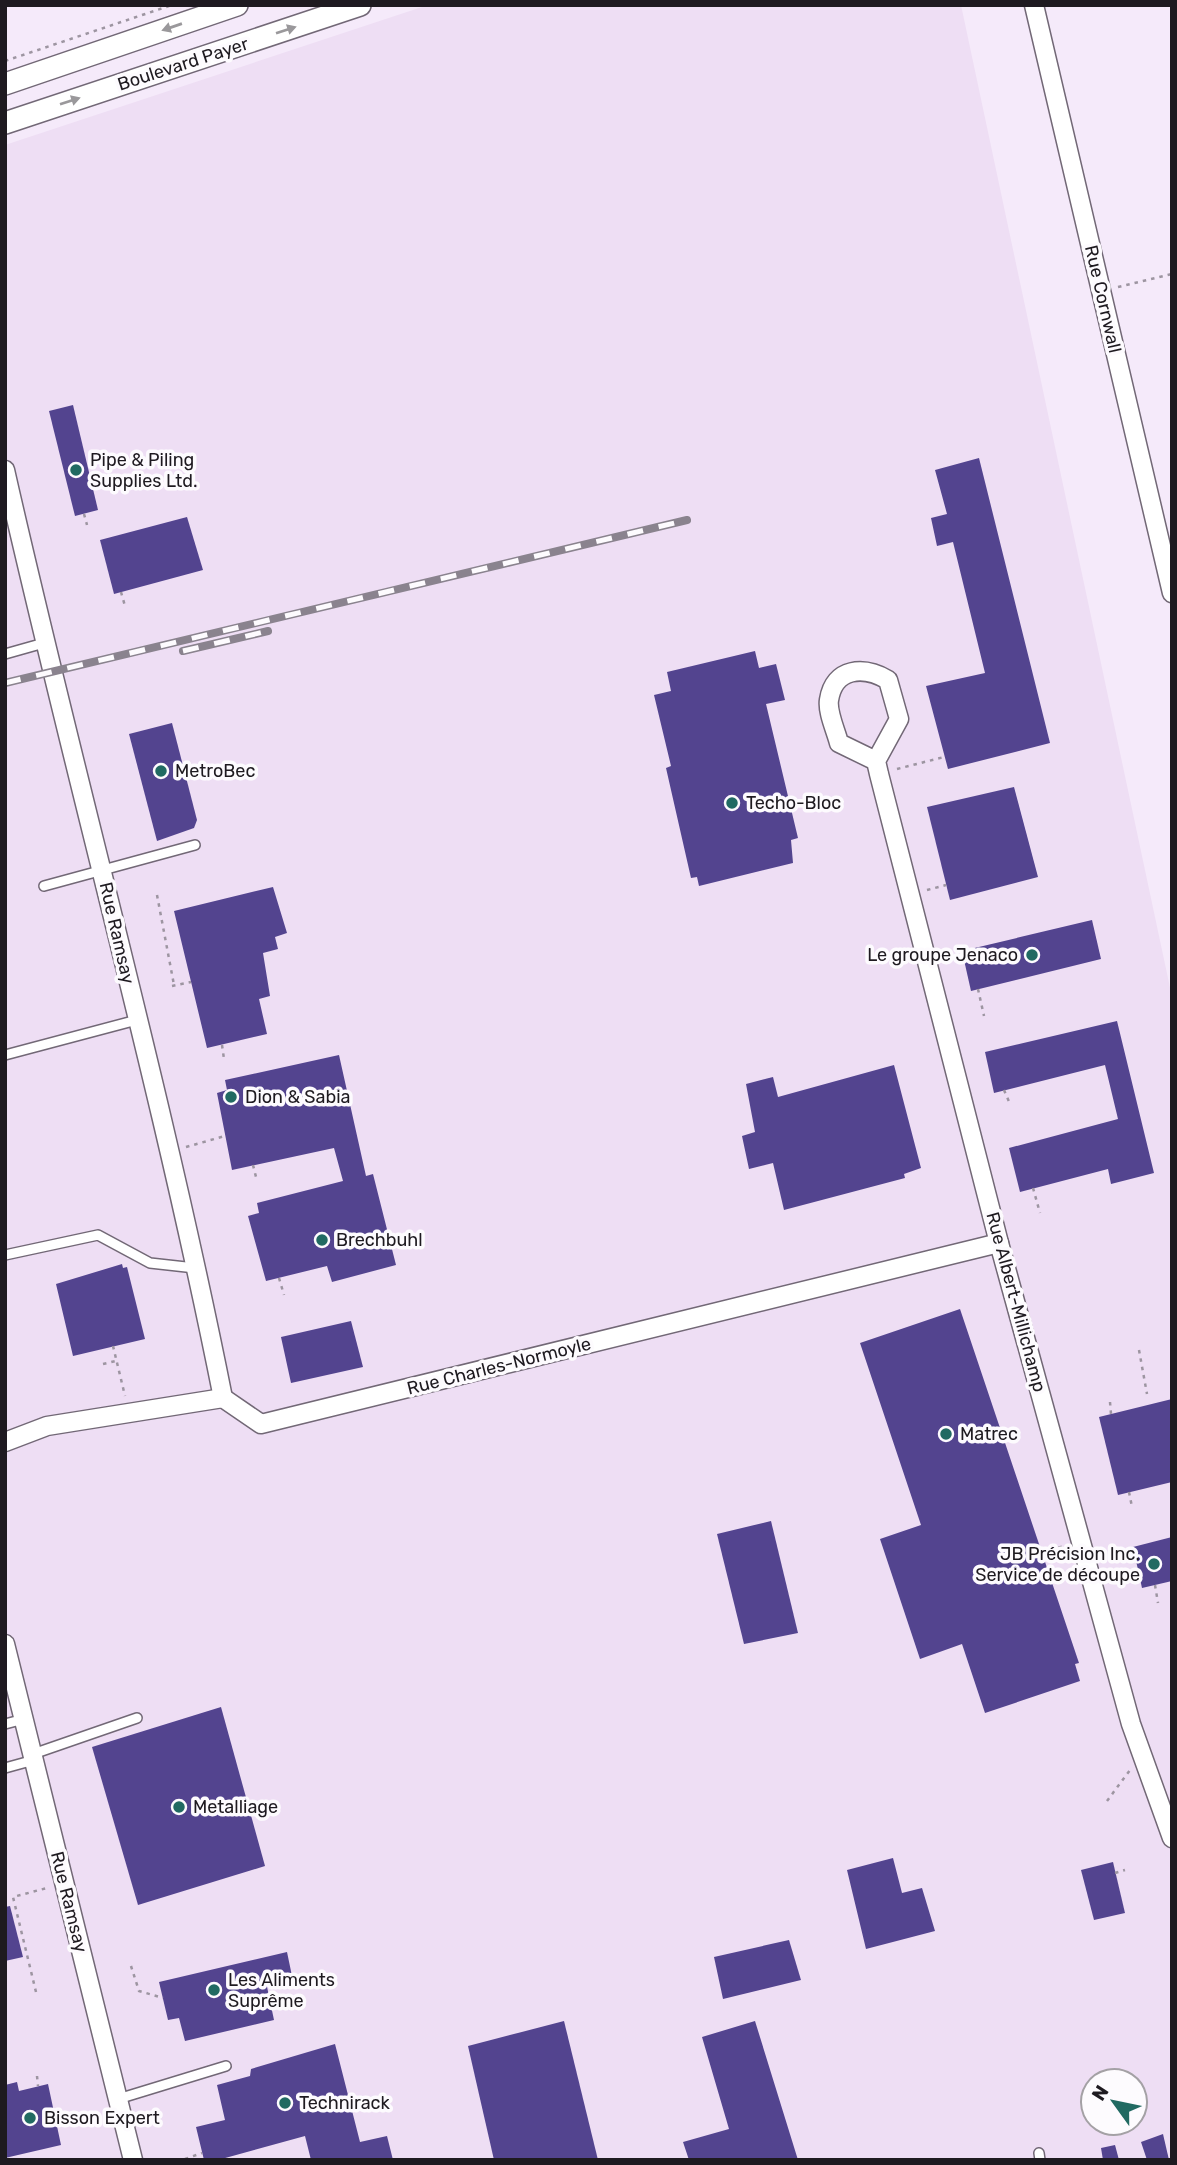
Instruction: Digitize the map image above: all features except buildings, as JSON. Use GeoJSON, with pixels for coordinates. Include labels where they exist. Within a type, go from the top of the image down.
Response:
{"type":"FeatureCollection","features":[{"type":"Feature","properties":{"kind":"street"},"geometry":{"type":"LineString","coordinates":[[5,84],[237,5]]}},
{"type":"Feature","properties":{"kind":"street","name":"Boulevard Payer"},"geometry":{"type":"LineString","coordinates":[[5,122],[360,5]]}},
{"type":"Feature","properties":{"kind":"street","name":"Rue Cornwall"},"geometry":{"type":"LineString","coordinates":[[1034,5],[1172,593]]}},
{"type":"Feature","properties":{"kind":"street","name":"Rue Ramsay"},"geometry":{"type":"LineString","coordinates":[[5,470],[44,643],[197,1268],[223,1398]]}},
{"type":"Feature","properties":{"kind":"street"},"geometry":{"type":"LineString","coordinates":[[873,671],[888,680],[899,719],[877,767],[839,743],[828,702],[837,681],[847,672],[873,671]]}},
{"type":"Feature","properties":{"kind":"street","name":"Rue Albert-Millichamp"},"geometry":{"type":"LineString","coordinates":[[877,767],[999,1243],[1140,1757],[1172,1838]]}},
{"type":"Feature","properties":{"kind":"street","name":"Rue Charles-Normoyle"},"geometry":{"type":"LineString","coordinates":[[223,1398],[261,1424],[999,1243]]}},
{"type":"Feature","properties":{"kind":"street"},"geometry":{"type":"LineString","coordinates":[[5,1443],[47,1426],[223,1398]]}},
{"type":"Feature","properties":{"kind":"street","name":"Rue Ramsay"},"geometry":{"type":"LineString","coordinates":[[5,1644],[133,2160]]}},
{"type":"Feature","properties":{"kind":"lane"},"geometry":{"type":"LineString","coordinates":[[5,654],[44,643]]}},
{"type":"Feature","properties":{"kind":"lane"},"geometry":{"type":"LineString","coordinates":[[44,886],[195,845]]}},
{"type":"Feature","properties":{"kind":"lane"},"geometry":{"type":"LineString","coordinates":[[5,1055],[137,1020]]}},
{"type":"Feature","properties":{"kind":"lane"},"geometry":{"type":"LineString","coordinates":[[5,1255],[97,1235],[150,1263],[197,1268]]}},
{"type":"Feature","properties":{"kind":"lane"},"geometry":{"type":"LineString","coordinates":[[5,1768],[137,1718]]}},
{"type":"Feature","properties":{"kind":"lane"},"geometry":{"type":"LineString","coordinates":[[5,1724],[24,1719]]}},
{"type":"Feature","properties":{"kind":"lane"},"geometry":{"type":"LineString","coordinates":[[118,2099],[226,2066]]}},
{"type":"Feature","properties":{"kind":"path"},"geometry":{"type":"LineString","coordinates":[[5,61],[172,5]]}},
{"type":"Feature","properties":{"kind":"path"},"geometry":{"type":"LineString","coordinates":[[1101,291],[1172,274]]}},
{"type":"Feature","properties":{"kind":"path"},"geometry":{"type":"LineString","coordinates":[[84,514],[87,525]]}},
{"type":"Feature","properties":{"kind":"path"},"geometry":{"type":"LineString","coordinates":[[121,592],[125,606]]}},
{"type":"Feature","properties":{"kind":"path"},"geometry":{"type":"LineString","coordinates":[[877,767],[944,757]]}},
{"type":"Feature","properties":{"kind":"path"},"geometry":{"type":"LineString","coordinates":[[157,895],[173,985],[191,982]]}},
{"type":"Feature","properties":{"kind":"path"},"geometry":{"type":"LineString","coordinates":[[978,989],[984,1016]]}},
{"type":"Feature","properties":{"kind":"path"},"geometry":{"type":"LineString","coordinates":[[222,1045],[224,1059]]}},
{"type":"Feature","properties":{"kind":"path"},"geometry":{"type":"LineString","coordinates":[[1004,1090],[1010,1104]]}},
{"type":"Feature","properties":{"kind":"path"},"geometry":{"type":"LineString","coordinates":[[169,1152],[225,1136]]}},
{"type":"Feature","properties":{"kind":"path"},"geometry":{"type":"LineString","coordinates":[[253,1165],[257,1181]]}},
{"type":"Feature","properties":{"kind":"path"},"geometry":{"type":"LineString","coordinates":[[1033,1188],[1040,1213]]}},
{"type":"Feature","properties":{"kind":"path"},"geometry":{"type":"LineString","coordinates":[[279,1278],[284,1295]]}},
{"type":"Feature","properties":{"kind":"path"},"geometry":{"type":"LineString","coordinates":[[113,1346],[130,1412]]}},
{"type":"Feature","properties":{"kind":"path"},"geometry":{"type":"LineString","coordinates":[[1139,1350],[1147,1394]]}},
{"type":"Feature","properties":{"kind":"path"},"geometry":{"type":"LineString","coordinates":[[103,1364],[116,1361]]}},
{"type":"Feature","properties":{"kind":"path"},"geometry":{"type":"LineString","coordinates":[[1110,1402],[1111,1414]]}},
{"type":"Feature","properties":{"kind":"path"},"geometry":{"type":"LineString","coordinates":[[1129,1492],[1132,1507]]}},
{"type":"Feature","properties":{"kind":"path"},"geometry":{"type":"LineString","coordinates":[[1042,1552],[1081,1542]]}},
{"type":"Feature","properties":{"kind":"path"},"geometry":{"type":"LineString","coordinates":[[1154,1585],[1158,1603]]}},
{"type":"Feature","properties":{"kind":"path"},"geometry":{"type":"LineString","coordinates":[[1107,1801],[1140,1757]]}},
{"type":"Feature","properties":{"kind":"path"},"geometry":{"type":"LineString","coordinates":[[1115,1873],[1125,1870]]}},
{"type":"Feature","properties":{"kind":"path"},"geometry":{"type":"LineString","coordinates":[[8,1899],[65,1883]]}},
{"type":"Feature","properties":{"kind":"path"},"geometry":{"type":"LineString","coordinates":[[13,1897],[36,1992]]}},
{"type":"Feature","properties":{"kind":"path"},"geometry":{"type":"LineString","coordinates":[[131,1966],[139,1991],[163,1998]]}},
{"type":"Feature","properties":{"kind":"path"},"geometry":{"type":"LineString","coordinates":[[37,2076],[38,2086]]}},
{"type":"Feature","properties":{"kind":"path"},"geometry":{"type":"LineString","coordinates":[[185,2159],[202,2153]]}},
{"type":"Feature","properties":{"kind":"shaded area"},"geometry":{"type":"Polygon","coordinates":[[[428,5],[961,5],[1172,997],[1172,2160],[5,2160],[5,145],[428,5]]]}},
{"type":"Feature","properties":{"kind":"railway"},"geometry":{"type":"LineString","coordinates":[[5,683],[687,520]]}},
{"type":"Feature","properties":{"kind":"railway"},"geometry":{"type":"LineString","coordinates":[[183,651],[268,631]]}},
{"type":"Feature","properties":{"kind":"place","name":"Pipe & Piling Supplies Ltd."},"geometry":{"type":"Point","coordinates":[76,470]}},
{"type":"Feature","properties":{"kind":"place","name":"MetroBec"},"geometry":{"type":"Point","coordinates":[161,771]}},
{"type":"Feature","properties":{"kind":"place","name":"Techo-Bloc"},"geometry":{"type":"Point","coordinates":[732,803]}},
{"type":"Feature","properties":{"kind":"place","name":"Le groupe Jenaco"},"geometry":{"type":"Point","coordinates":[1032,955]}},
{"type":"Feature","properties":{"kind":"place","name":"Dion & Sabia"},"geometry":{"type":"Point","coordinates":[231,1097]}},
{"type":"Feature","properties":{"kind":"place","name":"Brechbuhl"},"geometry":{"type":"Point","coordinates":[322,1240]}},
{"type":"Feature","properties":{"kind":"place","name":"Matrec"},"geometry":{"type":"Point","coordinates":[946,1434]}},
{"type":"Feature","properties":{"kind":"place","name":"JB Précision Inc. Service de découpe"},"geometry":{"type":"Point","coordinates":[1154,1564]}},
{"type":"Feature","properties":{"kind":"place","name":"Metalliage"},"geometry":{"type":"Point","coordinates":[179,1807]}},
{"type":"Feature","properties":{"kind":"place","name":"Les Aliments Suprême"},"geometry":{"type":"Point","coordinates":[214,1990]}},
{"type":"Feature","properties":{"kind":"place","name":"Technirack"},"geometry":{"type":"Point","coordinates":[285,2103]}},
{"type":"Feature","properties":{"kind":"place","name":"Bisson Expert"},"geometry":{"type":"Point","coordinates":[30,2118]}}]}
